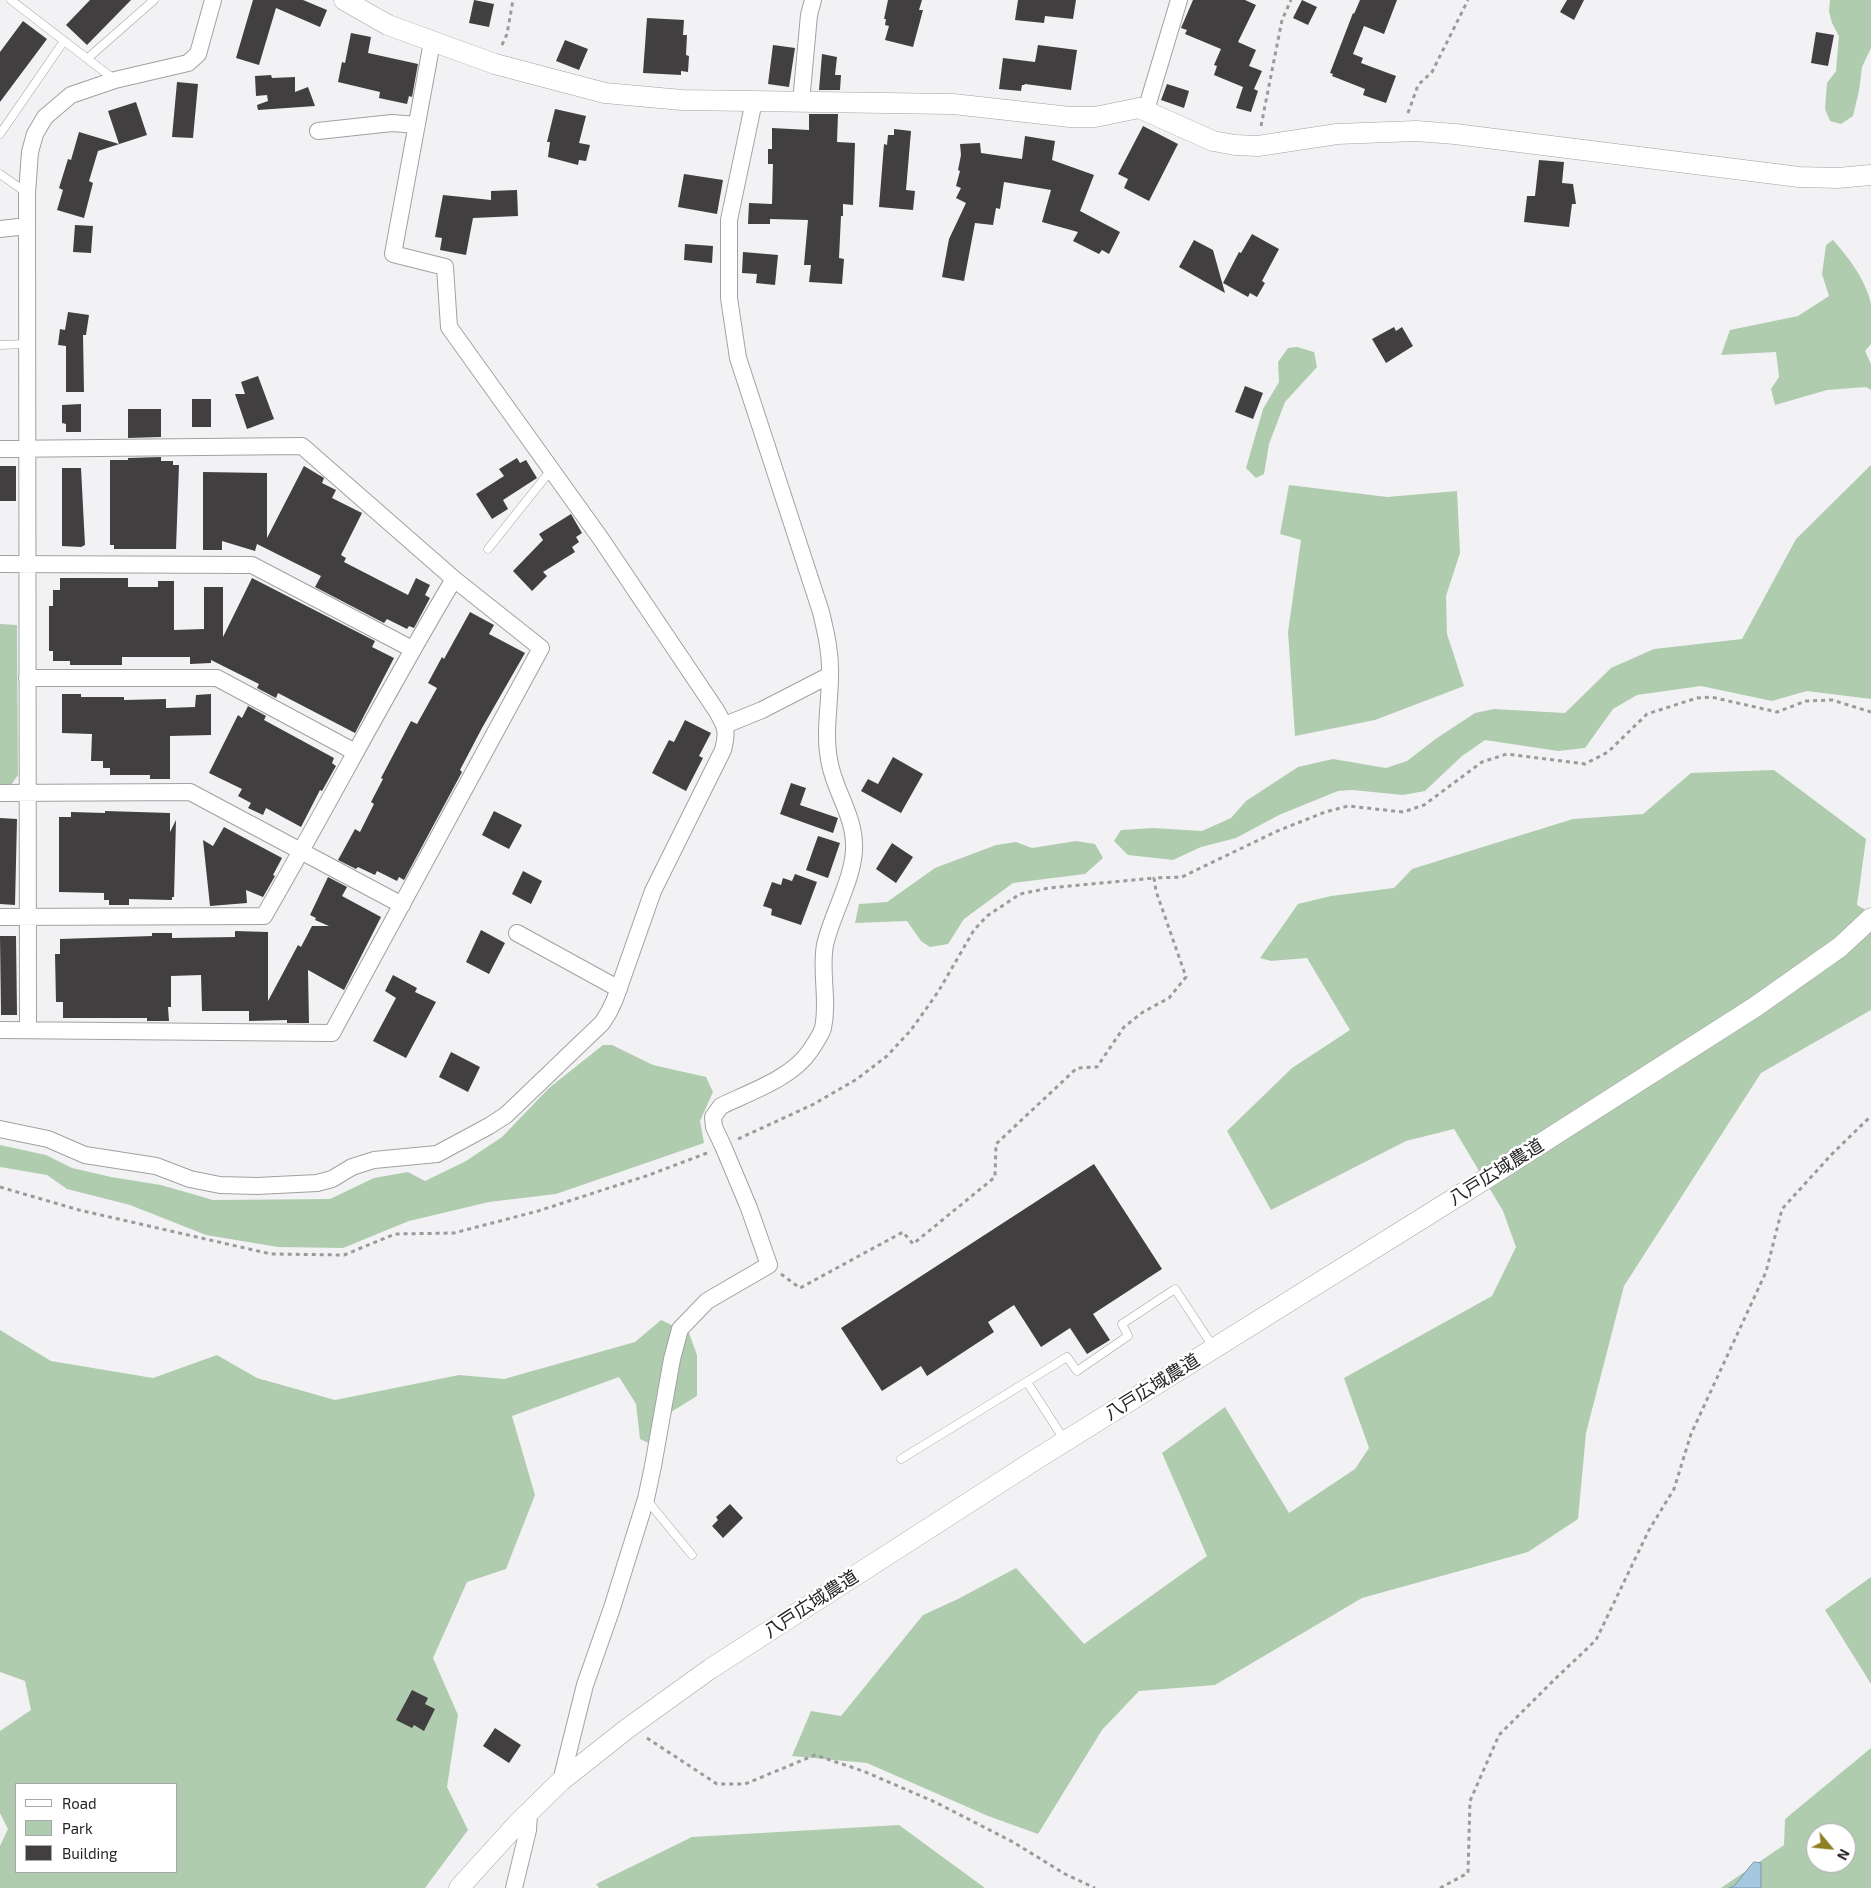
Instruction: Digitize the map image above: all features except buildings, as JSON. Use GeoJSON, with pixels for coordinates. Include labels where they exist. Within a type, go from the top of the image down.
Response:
{"type":"FeatureCollection","features":[{"type":"Feature","properties":{"kind":"street"},"geometry":{"type":"LineString","coordinates":[[28,1030],[26,344],[27,193],[30,152],[35,134],[45,117],[71,95],[115,80],[188,63],[198,54],[213,0]]}},
{"type":"Feature","properties":{"kind":"street"},"geometry":{"type":"LineString","coordinates":[[344,0],[388,25],[432,42],[495,64],[605,93],[682,100],[954,104],[1070,117],[1095,117],[1139,108],[1213,141],[1235,145],[1258,146],[1337,134],[1402,132],[1455,134],[1799,177],[1838,178],[1871,175]]}},
{"type":"Feature","properties":{"kind":"street"},"geometry":{"type":"LineString","coordinates":[[801,102],[809,15],[813,0]]}},
{"type":"Feature","properties":{"kind":"street"},"geometry":{"type":"LineString","coordinates":[[1146,110],[1179,0]]}},
{"type":"Feature","properties":{"kind":"street"},"geometry":{"type":"LineString","coordinates":[[0,1129],[48,1139],[85,1155],[156,1166],[190,1179],[220,1185],[257,1186],[317,1183],[332,1179],[352,1167],[374,1160],[437,1154],[506,1115],[602,1024],[619,990],[653,891],[723,750],[726,735],[725,725],[601,539],[449,327],[445,267],[393,254],[432,42]]}},
{"type":"Feature","properties":{"kind":"street"},"geometry":{"type":"LineString","coordinates":[[562,1781],[585,1685],[621,1582],[646,1498],[654,1466],[672,1359],[680,1329],[707,1301],[768,1265],[749,1208],[714,1127],[713,1117],[721,1106],[794,1070],[809,1052],[822,1030],[826,1002],[823,963],[826,943],[850,870],[854,843],[850,819],[829,761],[827,739],[830,675],[829,649],[821,612],[738,358],[729,298],[729,220],[754,101]]}},
{"type":"Feature","properties":{"kind":"street"},"geometry":{"type":"LineString","coordinates":[[318,131],[392,123],[417,124]]}},
{"type":"Feature","properties":{"kind":"street"},"geometry":{"type":"LineString","coordinates":[[0,229],[27,226]]}},
{"type":"Feature","properties":{"kind":"street"},"geometry":{"type":"LineString","coordinates":[[0,449],[302,446],[454,579],[541,648],[332,1033],[0,1030]]}},
{"type":"Feature","properties":{"kind":"street"},"geometry":{"type":"LineString","coordinates":[[0,564],[252,565],[412,649]]}},
{"type":"Feature","properties":{"kind":"street"},"geometry":{"type":"LineString","coordinates":[[0,917],[264,916],[302,851],[412,649],[454,579]]}},
{"type":"Feature","properties":{"kind":"street"},"geometry":{"type":"LineString","coordinates":[[725,725],[762,710],[830,675]]}},
{"type":"Feature","properties":{"kind":"street"},"geometry":{"type":"LineString","coordinates":[[27,678],[217,678],[355,752]]}},
{"type":"Feature","properties":{"kind":"street"},"geometry":{"type":"LineString","coordinates":[[0,793],[190,792],[402,905]]}},
{"type":"Feature","properties":{"kind":"street","name":"八戸広域農道"},"geometry":{"type":"LineString","coordinates":[[459,1888],[528,1813],[562,1781],[628,1728],[710,1669],[1065,1441],[1487,1178],[1756,1007],[1840,947],[1871,918]]}},
{"type":"Feature","properties":{"kind":"street"},"geometry":{"type":"LineString","coordinates":[[517,933],[619,990]]}},
{"type":"Feature","properties":{"kind":"street"},"geometry":{"type":"LineString","coordinates":[[514,1888],[528,1830],[528,1813]]}},
{"type":"Feature","properties":{"kind":"lane"},"geometry":{"type":"LineString","coordinates":[[11,0],[115,80]]}},
{"type":"Feature","properties":{"kind":"lane"},"geometry":{"type":"LineString","coordinates":[[88,58],[154,0]]}},
{"type":"Feature","properties":{"kind":"lane"},"geometry":{"type":"LineString","coordinates":[[0,134],[64,41]]}},
{"type":"Feature","properties":{"kind":"lane"},"geometry":{"type":"LineString","coordinates":[[0,174],[27,193]]}},
{"type":"Feature","properties":{"kind":"lane"},"geometry":{"type":"LineString","coordinates":[[0,344],[26,344]]}},
{"type":"Feature","properties":{"kind":"lane"},"geometry":{"type":"LineString","coordinates":[[488,549],[552,470]]}},
{"type":"Feature","properties":{"kind":"lane"},"geometry":{"type":"LineString","coordinates":[[901,1459],[1067,1357],[1076,1370],[1128,1336],[1122,1324],[1175,1289],[1214,1348]]}},
{"type":"Feature","properties":{"kind":"lane"},"geometry":{"type":"LineString","coordinates":[[1027,1382],[1065,1441]]}},
{"type":"Feature","properties":{"kind":"lane"},"geometry":{"type":"LineString","coordinates":[[646,1498],[692,1555]]}},
{"type":"Feature","properties":{"kind":"path"},"geometry":{"type":"LineString","coordinates":[[495,64],[507,34],[513,0]]}},
{"type":"Feature","properties":{"kind":"path"},"geometry":{"type":"LineString","coordinates":[[1258,146],[1282,20],[1291,0]]}},
{"type":"Feature","properties":{"kind":"path"},"geometry":{"type":"LineString","coordinates":[[1402,132],[1418,85],[1432,72],[1468,0]]}},
{"type":"Feature","properties":{"kind":"path"},"geometry":{"type":"LineString","coordinates":[[0,1187],[79,1210],[271,1254],[344,1256],[395,1234],[454,1233],[538,1211],[649,1176],[723,1146],[814,1104],[857,1079],[887,1056],[911,1030],[938,992],[974,930],[987,916],[1020,894],[1049,888],[1182,877],[1274,832],[1348,806],[1403,812],[1424,805],[1482,762],[1506,754],[1585,764],[1608,752],[1647,714],[1697,698],[1711,697],[1777,712],[1806,701],[1832,700],[1871,712]]}},
{"type":"Feature","properties":{"kind":"path"},"geometry":{"type":"LineString","coordinates":[[768,1265],[800,1288],[903,1232],[913,1244],[995,1177],[996,1144],[1077,1068],[1097,1067],[1124,1027],[1143,1012],[1169,998],[1186,977],[1156,891],[1154,878]]}},
{"type":"Feature","properties":{"kind":"path"},"geometry":{"type":"LineString","coordinates":[[1440,1888],[1468,1873],[1470,1801],[1499,1735],[1596,1640],[1649,1530],[1674,1489],[1691,1434],[1766,1272],[1782,1209],[1871,1116]]}},
{"type":"Feature","properties":{"kind":"path"},"geometry":{"type":"LineString","coordinates":[[628,1728],[654,1742],[717,1784],[746,1784],[815,1755],[855,1768],[935,1802],[1013,1842],[1065,1874],[1095,1888]]}},
{"type":"Feature","properties":{"kind":"green space"},"geometry":{"type":"Polygon","coordinates":[[[1830,0],[1871,0],[1871,48],[1862,67],[1853,116],[1841,124],[1830,121],[1825,109],[1827,83],[1836,71],[1839,36],[1832,23],[1829,11],[1830,0]]]}},
{"type":"Feature","properties":{"kind":"green space"},"geometry":{"type":"Polygon","coordinates":[[[1833,240],[1851,262],[1869,295],[1871,304],[1871,344],[1865,351],[1871,364],[1871,390],[1866,387],[1827,390],[1775,405],[1771,389],[1779,377],[1776,352],[1721,355],[1730,330],[1798,316],[1829,296],[1822,274],[1826,245],[1833,240]]]}},
{"type":"Feature","properties":{"kind":"green space"},"geometry":{"type":"Polygon","coordinates":[[[1297,347],[1314,352],[1317,367],[1285,402],[1269,444],[1264,474],[1256,478],[1246,468],[1263,409],[1279,382],[1278,362],[1288,348],[1297,347]]]}},
{"type":"Feature","properties":{"kind":"green space"},"geometry":{"type":"Polygon","coordinates":[[[1871,465],[1871,699],[1807,691],[1772,701],[1701,686],[1637,695],[1613,709],[1585,748],[1558,751],[1485,740],[1462,756],[1425,791],[1403,795],[1352,790],[1338,791],[1279,815],[1236,838],[1201,847],[1173,860],[1128,855],[1114,841],[1121,830],[1153,828],[1202,831],[1231,818],[1246,801],[1298,767],[1333,759],[1386,768],[1407,761],[1475,713],[1494,709],[1565,713],[1611,668],[1654,649],[1742,639],[1796,539],[1871,465]]]}},
{"type":"Feature","properties":{"kind":"green space"},"geometry":{"type":"Polygon","coordinates":[[[1289,485],[1387,497],[1457,491],[1460,553],[1446,596],[1447,634],[1464,686],[1375,720],[1295,736],[1288,632],[1301,540],[1280,534],[1289,485]]]}},
{"type":"Feature","properties":{"kind":"green space"},"geometry":{"type":"Polygon","coordinates":[[[0,624],[17,625],[18,775],[11,785],[0,785],[0,624]]]}},
{"type":"Feature","properties":{"kind":"green space"},"geometry":{"type":"Polygon","coordinates":[[[1774,770],[1866,839],[1857,905],[1871,913],[1871,1010],[1761,1073],[1624,1286],[1586,1433],[1578,1519],[1528,1552],[1362,1598],[1215,1685],[1139,1691],[1102,1730],[1038,1834],[988,1816],[867,1763],[792,1756],[811,1711],[841,1716],[923,1615],[958,1599],[1016,1568],[1084,1644],[1207,1556],[1162,1453],[1225,1407],[1289,1513],[1355,1469],[1369,1448],[1344,1378],[1492,1296],[1516,1247],[1503,1211],[1454,1129],[1406,1141],[1271,1210],[1227,1131],[1292,1068],[1350,1030],[1307,958],[1271,961],[1260,958],[1298,904],[1331,896],[1394,888],[1412,869],[1573,819],[1643,814],[1691,773],[1774,770]]]}},
{"type":"Feature","properties":{"kind":"green space"},"geometry":{"type":"Polygon","coordinates":[[[1076,841],[1095,844],[1103,858],[1085,874],[1013,883],[964,919],[948,944],[930,947],[921,941],[907,921],[855,923],[859,904],[887,902],[935,868],[996,845],[1016,842],[1032,848],[1076,841]]]}},
{"type":"Feature","properties":{"kind":"green space"},"geometry":{"type":"Polygon","coordinates":[[[603,1045],[612,1045],[653,1065],[706,1077],[713,1092],[700,1121],[704,1143],[556,1194],[489,1202],[409,1221],[343,1248],[278,1247],[206,1235],[130,1205],[67,1189],[47,1175],[0,1167],[0,1145],[46,1155],[72,1168],[111,1177],[161,1185],[213,1200],[330,1199],[374,1178],[408,1172],[425,1181],[466,1161],[502,1137],[549,1088],[603,1045]]]}},
{"type":"Feature","properties":{"kind":"green space"},"geometry":{"type":"Polygon","coordinates":[[[661,1320],[689,1333],[697,1355],[697,1396],[671,1412],[653,1445],[640,1439],[636,1404],[619,1377],[512,1416],[535,1495],[506,1569],[467,1582],[433,1658],[458,1715],[447,1787],[468,1830],[425,1888],[0,1888],[0,1846],[8,1829],[0,1813],[0,1731],[31,1710],[25,1681],[0,1672],[0,1330],[51,1361],[153,1378],[217,1355],[257,1378],[335,1400],[459,1375],[504,1379],[635,1342],[661,1320]]]}},
{"type":"Feature","properties":{"kind":"green space"},"geometry":{"type":"Polygon","coordinates":[[[1871,1577],[1871,1684],[1825,1610],[1871,1577]]]}},
{"type":"Feature","properties":{"kind":"green space"},"geometry":{"type":"Polygon","coordinates":[[[1871,1748],[1871,1888],[1721,1888],[1784,1845],[1785,1819],[1871,1748]]]}},
{"type":"Feature","properties":{"kind":"green space"},"geometry":{"type":"Polygon","coordinates":[[[899,1825],[985,1888],[599,1888],[596,1884],[692,1837],[899,1825]]]}},
{"type":"Feature","properties":{"kind":"water"},"geometry":{"type":"Polygon","coordinates":[[[1754,1862],[1761,1863],[1761,1888],[1729,1888],[1734,1886],[1754,1862]]]}}]}
